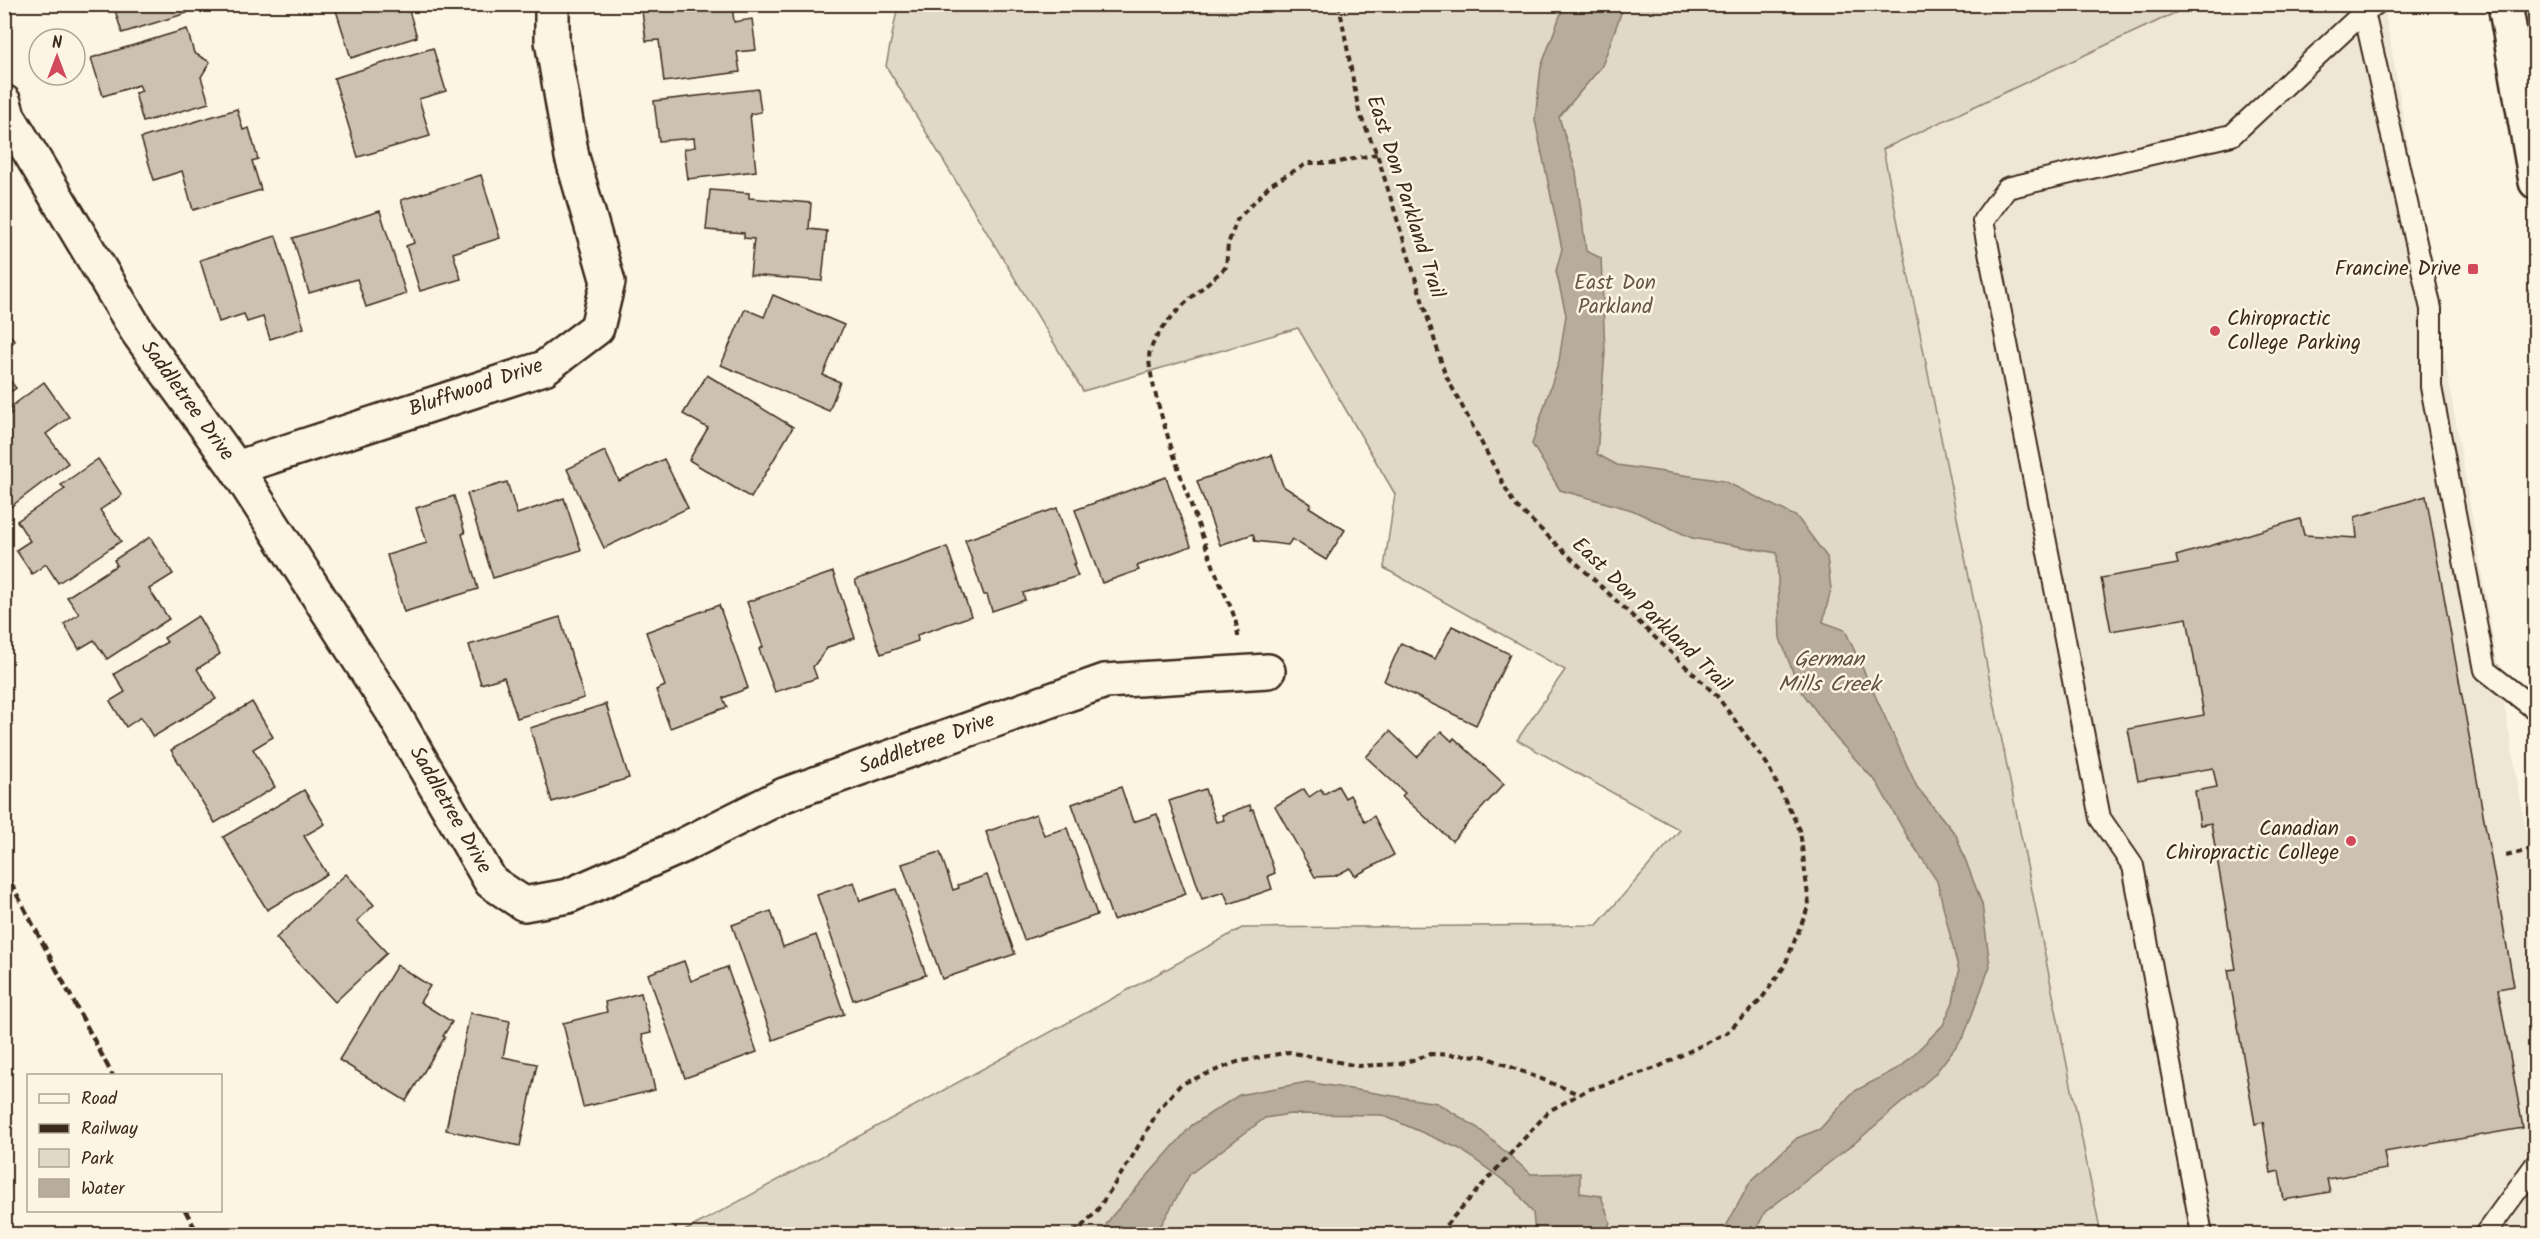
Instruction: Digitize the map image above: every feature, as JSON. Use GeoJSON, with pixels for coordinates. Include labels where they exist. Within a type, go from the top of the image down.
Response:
{"type":"FeatureCollection","features":[{"type":"Feature","properties":{"kind":"street","name":"Bluffwood Drive"},"geometry":{"type":"LineString","coordinates":[[236,468],[544,368],[597,328],[608,282],[572,157],[552,40],[552,4]]}},
{"type":"Feature","properties":{"kind":"street"},"geometry":{"type":"LineString","coordinates":[[2505,4],[2535,182]]}},
{"type":"Feature","properties":{"kind":"street","name":"Saddletree Drive"},"geometry":{"type":"LineString","coordinates":[[4,102],[8,116],[137,331],[236,468],[392,710],[491,882],[524,904],[568,896],[681,847],[784,795],[1105,681],[1253,672]]}},
{"type":"Feature","properties":{"kind":"lane"},"geometry":{"type":"LineString","coordinates":[[2370,8],[2431,309],[2431,387],[2485,670],[2535,710]]}},
{"type":"Feature","properties":{"kind":"lane"},"geometry":{"type":"LineString","coordinates":[[2202,1234],[2133,866],[2100,818],[1983,221],[2007,188],[2232,135],[2370,8]]}},
{"type":"Feature","properties":{"kind":"lane"},"geometry":{"type":"LineString","coordinates":[[2485,1234],[2535,1164]]}},
{"type":"Feature","properties":{"kind":"path","name":"East Don Parkland Trail"},"geometry":{"type":"LineString","coordinates":[[1339,4],[1359,112],[1377,154],[1445,374],[1514,504],[1717,696],[1767,764],[1800,830],[1809,905],[1784,967],[1760,1001],[1726,1033],[1656,1068],[1580,1094],[1549,1111],[1438,1234]]}},
{"type":"Feature","properties":{"kind":"path"},"geometry":{"type":"LineString","coordinates":[[1253,672],[1238,623],[1216,574],[1167,436],[1154,388],[1149,352],[1168,320],[1226,267],[1228,244],[1237,220],[1270,184],[1308,163],[1334,163],[1377,154]]}},
{"type":"Feature","properties":{"kind":"path"},"geometry":{"type":"LineString","coordinates":[[2506,856],[2535,848]]}},
{"type":"Feature","properties":{"kind":"path"},"geometry":{"type":"LineString","coordinates":[[1074,1234],[1096,1212],[1131,1159],[1159,1109],[1181,1083],[1237,1062],[1289,1053],[1358,1066],[1400,1064],[1431,1054],[1483,1056],[1580,1094]]}},
{"type":"Feature","properties":{"kind":"shaded area"},"geometry":{"type":"Polygon","coordinates":[[[2192,5],[2384,5],[2535,883],[2535,1234],[2101,1234],[1883,149],[2192,5]]]}},
{"type":"Feature","properties":{"kind":"green space","name":"East Don Parkland"},"geometry":{"type":"Polygon","coordinates":[[[898,5],[2192,5],[1883,149],[2101,1234],[679,1234],[1242,928],[1597,925],[1680,830],[1517,740],[1565,670],[1384,568],[1395,494],[1298,328],[1083,391],[886,66],[898,5]]]}},
{"type":"Feature","properties":{"kind":"water","name":"German Mills Creek"},"geometry":{"type":"Polygon","coordinates":[[[1564,5],[1624,5],[1602,66],[1559,117],[1576,172],[1586,251],[1601,258],[1605,352],[1597,454],[1617,465],[1724,481],[1797,517],[1827,557],[1831,589],[1823,622],[1845,630],[1917,787],[1956,835],[1982,904],[1990,966],[1964,1036],[1934,1075],[1856,1142],[1765,1212],[1754,1234],[1722,1234],[1750,1182],[1797,1138],[1820,1129],[1853,1092],[1902,1066],[1943,1025],[1953,1002],[1959,972],[1937,881],[1907,836],[1877,783],[1835,737],[1799,688],[1780,638],[1777,553],[1692,538],[1632,510],[1560,490],[1532,444],[1559,361],[1566,315],[1556,271],[1562,249],[1535,120],[1541,67],[1564,5]]]}},
{"type":"Feature","properties":{"kind":"water"},"geometry":{"type":"Polygon","coordinates":[[[1307,1082],[1437,1103],[1478,1128],[1531,1174],[1580,1173],[1580,1193],[1601,1196],[1610,1222],[1606,1234],[1535,1234],[1533,1213],[1514,1188],[1460,1149],[1382,1115],[1290,1114],[1265,1118],[1190,1174],[1156,1234],[1100,1234],[1112,1216],[1192,1125],[1239,1095],[1307,1082]]]}},
{"type":"Feature","properties":{"kind":"building"},"geometry":{"type":"Polygon","coordinates":[[[81,4],[96,4],[82,9],[81,4]]]}},
{"type":"Feature","properties":{"kind":"building"},"geometry":{"type":"Polygon","coordinates":[[[121,4],[184,4],[187,13],[122,33],[114,7],[121,4]]]}},
{"type":"Feature","properties":{"kind":"building"},"geometry":{"type":"Polygon","coordinates":[[[334,4],[407,4],[417,37],[351,58],[334,4]]]}},
{"type":"Feature","properties":{"kind":"building"},"geometry":{"type":"Polygon","coordinates":[[[641,4],[679,4],[680,7],[732,4],[734,22],[752,19],[756,50],[737,52],[740,72],[664,82],[659,40],[646,41],[641,4]]]}},
{"type":"Feature","properties":{"kind":"building"},"geometry":{"type":"Polygon","coordinates":[[[187,29],[194,53],[210,62],[201,77],[209,103],[143,122],[135,93],[142,91],[139,85],[103,96],[91,58],[187,29]]]}},
{"type":"Feature","properties":{"kind":"building"},"geometry":{"type":"Polygon","coordinates":[[[433,48],[446,91],[419,99],[430,136],[358,157],[334,78],[433,48]]]}},
{"type":"Feature","properties":{"kind":"building"},"geometry":{"type":"Polygon","coordinates":[[[758,89],[761,112],[750,114],[756,171],[688,179],[684,149],[695,147],[694,138],[659,141],[654,101],[758,89]]]}},
{"type":"Feature","properties":{"kind":"building"},"geometry":{"type":"Polygon","coordinates":[[[237,109],[243,130],[249,128],[258,159],[252,161],[261,190],[193,210],[182,171],[154,180],[141,138],[237,109]]]}},
{"type":"Feature","properties":{"kind":"building"},"geometry":{"type":"Polygon","coordinates":[[[481,175],[500,238],[453,253],[461,279],[420,291],[406,246],[414,243],[401,200],[481,175]]]}},
{"type":"Feature","properties":{"kind":"building"},"geometry":{"type":"Polygon","coordinates":[[[710,190],[749,193],[749,198],[811,203],[809,229],[827,231],[822,281],[750,275],[754,239],[744,238],[744,233],[706,230],[710,190]]]}},
{"type":"Feature","properties":{"kind":"building"},"geometry":{"type":"Polygon","coordinates":[[[380,211],[406,294],[366,307],[357,279],[309,293],[293,238],[380,211]]]}},
{"type":"Feature","properties":{"kind":"building"},"geometry":{"type":"Polygon","coordinates":[[[276,236],[304,328],[270,339],[263,317],[247,322],[244,314],[219,322],[200,260],[276,236]]]}},
{"type":"Feature","properties":{"kind":"building"},"geometry":{"type":"Polygon","coordinates":[[[773,295],[844,325],[823,375],[840,382],[829,411],[721,365],[745,309],[764,317],[773,295]]]}},
{"type":"Feature","properties":{"kind":"building"},"geometry":{"type":"Polygon","coordinates":[[[4,327],[15,341],[4,350],[4,327]]]}},
{"type":"Feature","properties":{"kind":"building"},"geometry":{"type":"Polygon","coordinates":[[[4,373],[16,388],[4,397],[4,373]]]}},
{"type":"Feature","properties":{"kind":"building"},"geometry":{"type":"Polygon","coordinates":[[[707,375],[793,427],[751,498],[689,460],[708,428],[683,414],[707,375]]]}},
{"type":"Feature","properties":{"kind":"building"},"geometry":{"type":"Polygon","coordinates":[[[44,382],[69,417],[46,434],[68,463],[9,508],[4,502],[4,419],[12,413],[8,409],[44,382]]]}},
{"type":"Feature","properties":{"kind":"building"},"geometry":{"type":"Polygon","coordinates":[[[605,451],[619,481],[664,459],[688,508],[604,548],[567,469],[605,451]]]}},
{"type":"Feature","properties":{"kind":"building"},"geometry":{"type":"Polygon","coordinates":[[[1272,455],[1283,486],[1311,504],[1309,507],[1345,530],[1326,560],[1292,539],[1288,545],[1255,541],[1253,534],[1220,545],[1197,481],[1272,455]]]}},
{"type":"Feature","properties":{"kind":"building"},"geometry":{"type":"Polygon","coordinates":[[[98,459],[122,495],[100,510],[121,541],[58,583],[46,564],[32,574],[16,550],[30,541],[17,521],[65,489],[61,485],[98,459]]]}},
{"type":"Feature","properties":{"kind":"building"},"geometry":{"type":"Polygon","coordinates":[[[1166,477],[1191,546],[1137,566],[1139,570],[1102,583],[1075,510],[1166,477]]]}},
{"type":"Feature","properties":{"kind":"building"},"geometry":{"type":"Polygon","coordinates":[[[507,482],[517,514],[564,498],[581,550],[493,578],[467,494],[507,482]]]}},
{"type":"Feature","properties":{"kind":"building"},"geometry":{"type":"Polygon","coordinates":[[[454,496],[478,589],[404,612],[387,555],[427,543],[416,508],[454,496]]]}},
{"type":"Feature","properties":{"kind":"building","name":"Canadian Chiropractic College"},"geometry":{"type":"Polygon","coordinates":[[[2426,496],[2514,986],[2498,989],[2523,1128],[2384,1152],[2387,1169],[2327,1179],[2330,1192],[2284,1200],[2279,1171],[2271,1173],[2263,1122],[2255,1124],[2228,970],[2236,969],[2211,823],[2200,825],[2195,791],[2217,787],[2213,768],[2138,781],[2128,729],[2204,715],[2187,618],[2111,631],[2101,578],[2178,564],[2176,556],[2300,519],[2304,535],[2357,538],[2355,517],[2426,496]]]}},
{"type":"Feature","properties":{"kind":"building"},"geometry":{"type":"Polygon","coordinates":[[[1057,508],[1078,576],[1023,593],[1025,600],[992,611],[965,540],[1057,508]]]}},
{"type":"Feature","properties":{"kind":"building"},"geometry":{"type":"Polygon","coordinates":[[[150,537],[173,574],[149,589],[169,619],[107,659],[94,640],[79,649],[64,624],[79,614],[67,597],[117,565],[114,560],[150,537]]]}},
{"type":"Feature","properties":{"kind":"building"},"geometry":{"type":"Polygon","coordinates":[[[947,547],[971,616],[917,635],[918,641],[881,654],[855,580],[947,547]]]}},
{"type":"Feature","properties":{"kind":"building"},"geometry":{"type":"Polygon","coordinates":[[[833,572],[855,638],[828,647],[813,667],[817,678],[775,692],[759,649],[763,647],[747,602],[833,572]]]}},
{"type":"Feature","properties":{"kind":"building"},"geometry":{"type":"Polygon","coordinates":[[[719,605],[748,688],[723,698],[727,707],[670,728],[656,690],[665,686],[646,632],[719,605]]]}},
{"type":"Feature","properties":{"kind":"building"},"geometry":{"type":"Polygon","coordinates":[[[198,616],[220,654],[197,669],[216,699],[153,737],[141,717],[126,727],[110,701],[125,692],[114,674],[167,642],[164,638],[198,616]]]}},
{"type":"Feature","properties":{"kind":"building"},"geometry":{"type":"Polygon","coordinates":[[[560,617],[584,698],[517,718],[504,677],[481,684],[469,645],[560,617]]]}},
{"type":"Feature","properties":{"kind":"building"},"geometry":{"type":"Polygon","coordinates":[[[1452,626],[1510,654],[1476,725],[1384,681],[1401,643],[1435,659],[1452,626]]]}},
{"type":"Feature","properties":{"kind":"building"},"geometry":{"type":"Polygon","coordinates":[[[252,702],[273,737],[253,749],[275,787],[215,823],[171,750],[252,702]]]}},
{"type":"Feature","properties":{"kind":"building"},"geometry":{"type":"Polygon","coordinates":[[[606,704],[629,778],[552,802],[530,728],[606,704]]]}},
{"type":"Feature","properties":{"kind":"building"},"geometry":{"type":"Polygon","coordinates":[[[1390,731],[1417,757],[1441,731],[1452,741],[1454,738],[1504,784],[1452,841],[1402,796],[1405,793],[1366,757],[1390,731]]]}},
{"type":"Feature","properties":{"kind":"building"},"geometry":{"type":"Polygon","coordinates":[[[1338,786],[1345,798],[1350,795],[1365,822],[1374,816],[1394,855],[1355,876],[1350,868],[1335,876],[1315,877],[1275,806],[1304,789],[1309,797],[1321,789],[1324,794],[1338,786]]]}},
{"type":"Feature","properties":{"kind":"building"},"geometry":{"type":"Polygon","coordinates":[[[1121,787],[1133,822],[1157,814],[1186,894],[1113,920],[1072,804],[1121,787]]]}},
{"type":"Feature","properties":{"kind":"building"},"geometry":{"type":"Polygon","coordinates":[[[1205,789],[1216,822],[1224,820],[1222,815],[1250,805],[1251,810],[1253,809],[1275,873],[1268,876],[1272,889],[1229,904],[1224,892],[1202,899],[1169,801],[1205,789]]]}},
{"type":"Feature","properties":{"kind":"building"},"geometry":{"type":"Polygon","coordinates":[[[304,790],[325,824],[304,836],[327,874],[267,910],[223,837],[304,790]]]}},
{"type":"Feature","properties":{"kind":"building"},"geometry":{"type":"Polygon","coordinates":[[[1036,814],[1044,835],[1067,828],[1097,915],[1024,940],[986,832],[1036,814]]]}},
{"type":"Feature","properties":{"kind":"building"},"geometry":{"type":"Polygon","coordinates":[[[940,852],[953,890],[959,888],[958,885],[987,875],[1015,954],[942,979],[902,864],[940,852]]]}},
{"type":"Feature","properties":{"kind":"building"},"geometry":{"type":"Polygon","coordinates":[[[346,874],[374,905],[357,921],[387,953],[335,1002],[276,938],[346,874]]]}},
{"type":"Feature","properties":{"kind":"building"},"geometry":{"type":"Polygon","coordinates":[[[854,882],[860,901],[896,889],[926,975],[853,1000],[817,895],[854,882]]]}},
{"type":"Feature","properties":{"kind":"building"},"geometry":{"type":"Polygon","coordinates":[[[771,911],[783,947],[816,935],[844,1014],[773,1040],[732,925],[771,911]]]}},
{"type":"Feature","properties":{"kind":"building"},"geometry":{"type":"Polygon","coordinates":[[[684,961],[691,981],[727,967],[757,1052],[685,1078],[648,974],[684,961]]]}},
{"type":"Feature","properties":{"kind":"building"},"geometry":{"type":"Polygon","coordinates":[[[397,965],[430,986],[420,1002],[452,1022],[406,1101],[339,1060],[397,965]]]}},
{"type":"Feature","properties":{"kind":"building"},"geometry":{"type":"Polygon","coordinates":[[[641,993],[651,1033],[642,1035],[655,1090],[583,1107],[563,1023],[607,1012],[605,1002],[641,993]]]}},
{"type":"Feature","properties":{"kind":"building"},"geometry":{"type":"Polygon","coordinates":[[[470,1013],[510,1021],[503,1057],[537,1064],[520,1146],[446,1130],[470,1013]]]}},
{"type":"Feature","properties":{"kind":"railway"},"geometry":{"type":"LineString","coordinates":[[4,870],[112,1074]]}},
{"type":"Feature","properties":{"kind":"railway"},"geometry":{"type":"LineString","coordinates":[[186,1212],[198,1234]]}},
{"type":"Feature","properties":{"kind":"place","name":"Francine Drive"},"geometry":{"type":"Point","coordinates":[2473,269]}},
{"type":"Feature","properties":{"kind":"place","name":"Chiropractic College Parking"},"geometry":{"type":"Point","coordinates":[2215,331]}},
{"type":"Feature","properties":{"kind":"place","name":"Canadian Chiropractic College"},"geometry":{"type":"Point","coordinates":[2351,841]}}]}
